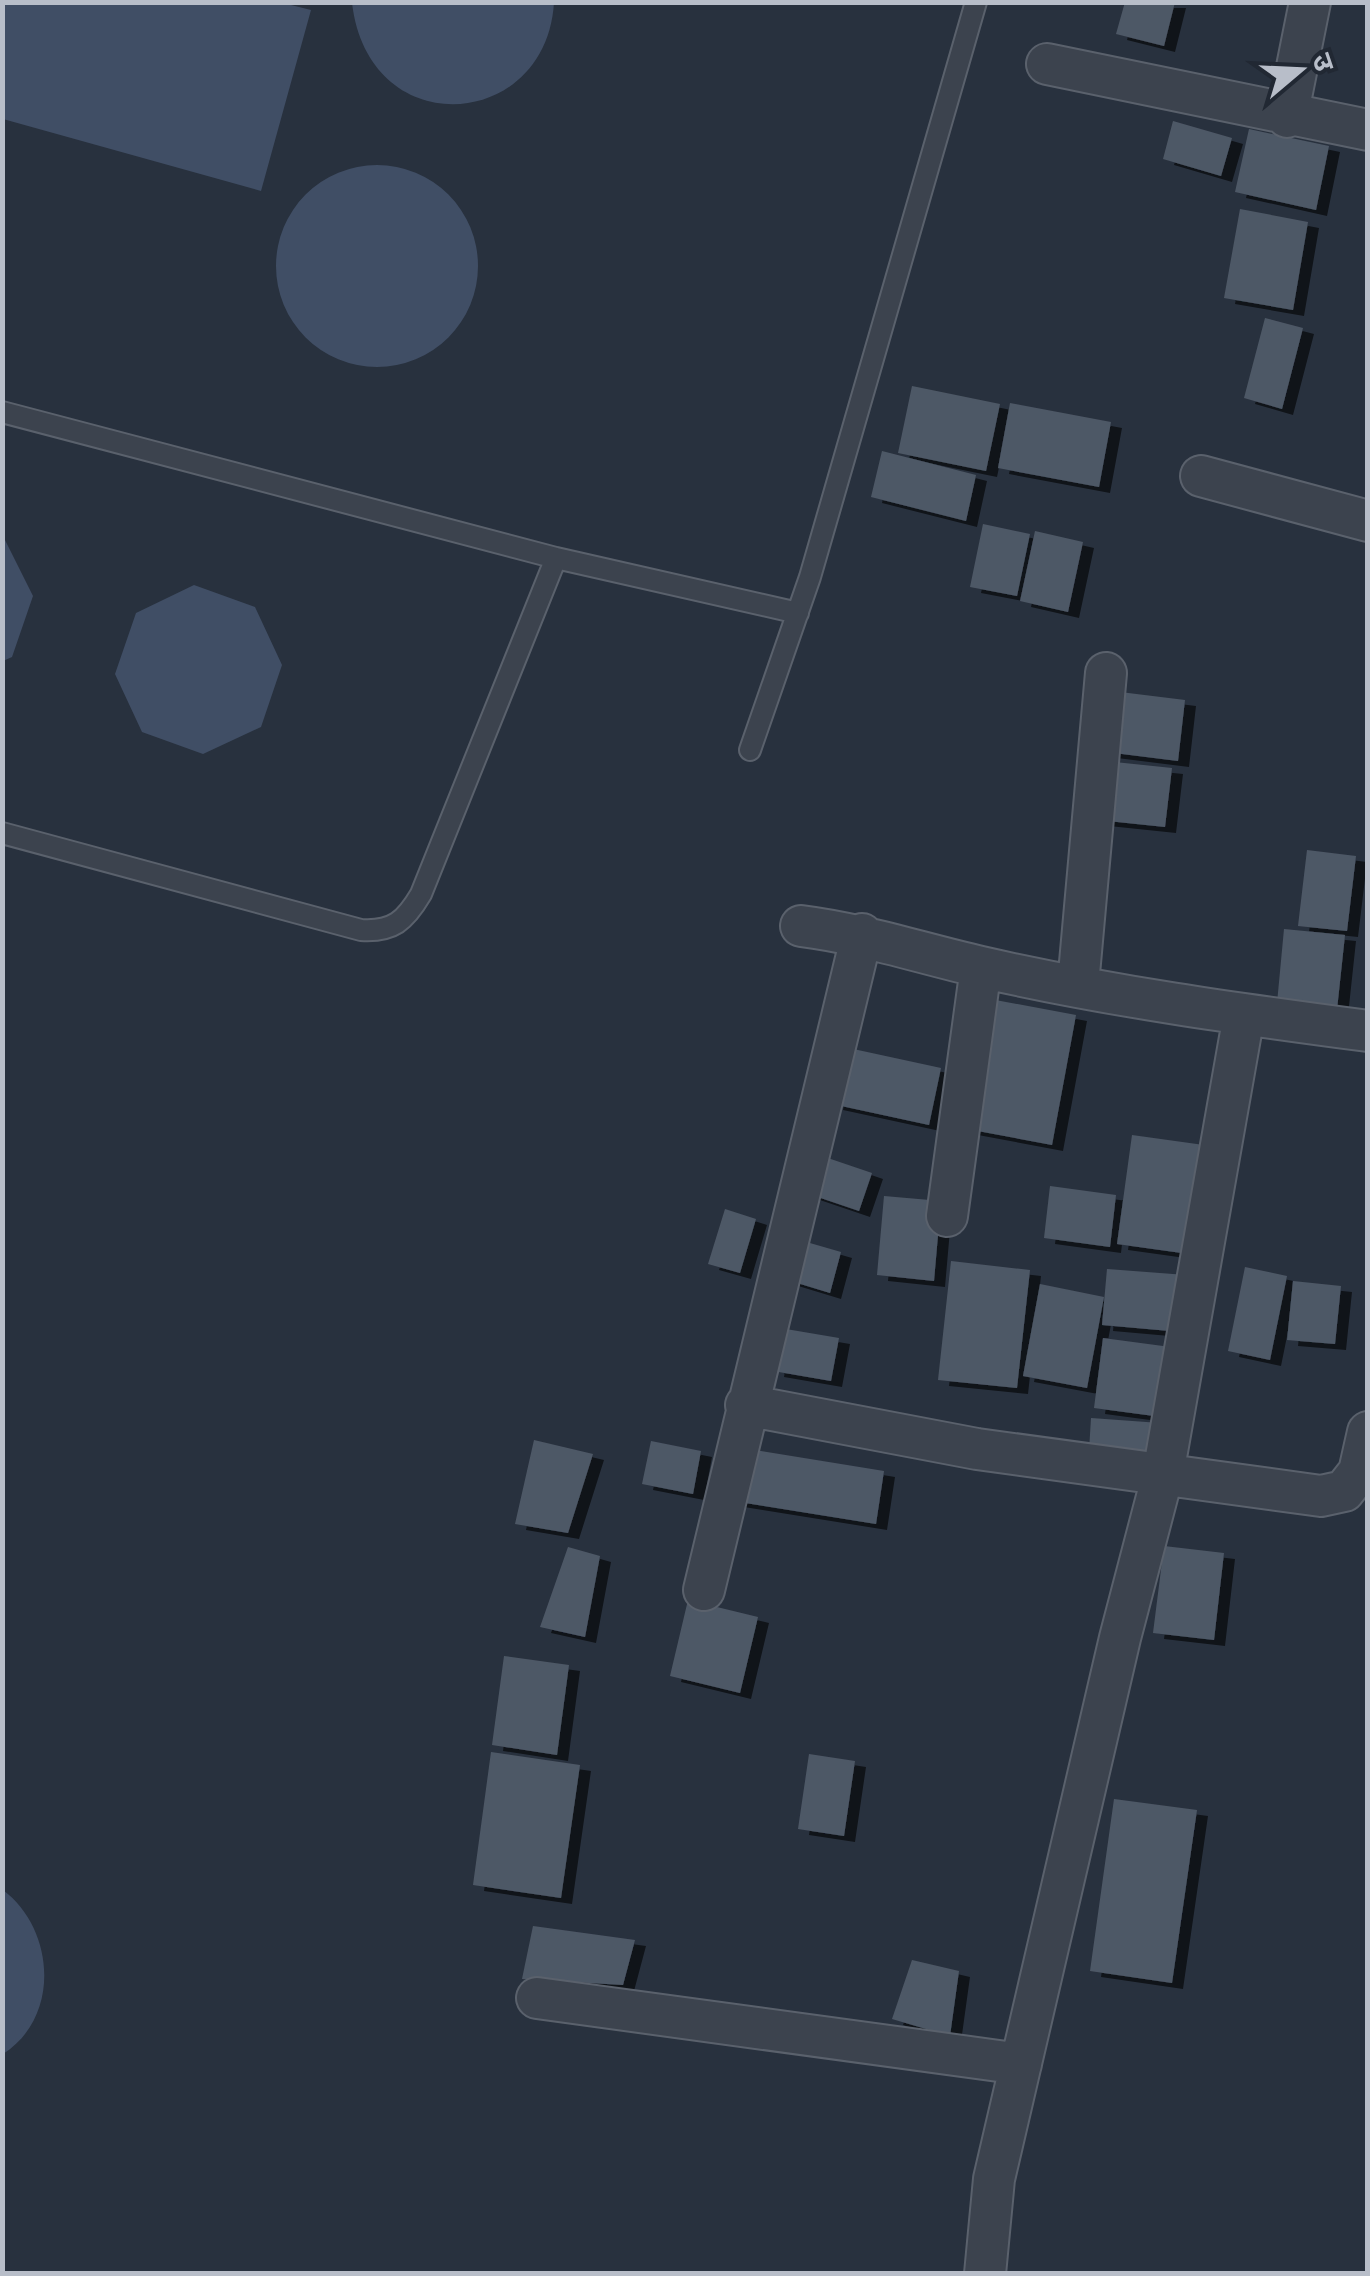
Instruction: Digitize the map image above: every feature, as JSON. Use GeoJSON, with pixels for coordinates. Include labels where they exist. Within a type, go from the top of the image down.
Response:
{"type":"FeatureCollection","features":[{"type":"Feature","properties":{"kind":"street"},"geometry":{"type":"LineString","coordinates":[[1287,116],[1310,2]]}},
{"type":"Feature","properties":{"kind":"street"},"geometry":{"type":"LineString","coordinates":[[1046,64],[1368,130]]}},
{"type":"Feature","properties":{"kind":"street"},"geometry":{"type":"LineString","coordinates":[[1201,476],[1368,521]]}},
{"type":"Feature","properties":{"kind":"street"},"geometry":{"type":"LineString","coordinates":[[1078,985],[1106,673]]}},
{"type":"Feature","properties":{"kind":"street"},"geometry":{"type":"LineString","coordinates":[[802,926],[862,934],[981,967],[1078,985],[1244,1015],[1368,1031]]}},
{"type":"Feature","properties":{"kind":"street"},"geometry":{"type":"LineString","coordinates":[[704,1590],[862,934]]}},
{"type":"Feature","properties":{"kind":"street"},"geometry":{"type":"LineString","coordinates":[[947,1216],[981,967]]}},
{"type":"Feature","properties":{"kind":"street"},"geometry":{"type":"LineString","coordinates":[[985,2274],[994,2178],[1120,1638],[1163,1474],[1244,1015]]}},
{"type":"Feature","properties":{"kind":"street"},"geometry":{"type":"LineString","coordinates":[[746,1405],[976,1448],[1321,1496],[1344,1492],[1359,1472],[1368,1432]]}},
{"type":"Feature","properties":{"kind":"street"},"geometry":{"type":"LineString","coordinates":[[537,1998],[1021,2064]]}},
{"type":"Feature","properties":{"kind":"lane"},"geometry":{"type":"LineString","coordinates":[[750,750],[798,614],[976,2]]}},
{"type":"Feature","properties":{"kind":"lane"},"geometry":{"type":"LineString","coordinates":[[2,412],[556,558],[798,614]]}},
{"type":"Feature","properties":{"kind":"lane"},"geometry":{"type":"LineString","coordinates":[[2,833],[361,930],[386,931],[408,917],[421,894],[556,558]]}},
{"type":"Feature","properties":{"kind":"water"},"geometry":{"type":"Polygon","coordinates":[[[554,2],[544,45],[522,77],[491,96],[457,104],[422,99],[390,81],[365,49],[352,3],[554,2]]]}},
{"type":"Feature","properties":{"kind":"water"},"geometry":{"type":"Polygon","coordinates":[[[3,3],[283,3],[311,10],[261,191],[3,119],[3,3]]]}},
{"type":"Feature","properties":{"kind":"water"},"geometry":{"type":"Polygon","coordinates":[[[377,165],[416,173],[448,195],[470,227],[478,266],[470,305],[448,337],[416,359],[377,367],[338,359],[306,337],[284,305],[276,266],[284,227],[306,195],[338,173],[377,165]]]}},
{"type":"Feature","properties":{"kind":"water"},"geometry":{"type":"Polygon","coordinates":[[[3,536],[33,596],[12,657],[3,661],[3,536]]]}},
{"type":"Feature","properties":{"kind":"water"},"geometry":{"type":"Polygon","coordinates":[[[194,585],[255,607],[282,665],[261,727],[203,754],[142,732],[115,674],[136,613],[194,585]]]}},
{"type":"Feature","properties":{"kind":"water"},"geometry":{"type":"Polygon","coordinates":[[[3,1890],[33,1927],[44,1973],[35,2018],[22,2038],[3,2054],[3,1890]]]}},
{"type":"Feature","properties":{"kind":"building"},"geometry":{"type":"Polygon","coordinates":[[[1125,2],[1175,2],[1164,46],[1116,34],[1125,2]]]}},
{"type":"Feature","properties":{"kind":"building"},"geometry":{"type":"Polygon","coordinates":[[[1173,121],[1232,138],[1221,176],[1163,159],[1173,121]]]}},
{"type":"Feature","properties":{"kind":"building"},"geometry":{"type":"Polygon","coordinates":[[[1249,129],[1329,146],[1316,210],[1235,192],[1249,129]]]}},
{"type":"Feature","properties":{"kind":"building"},"geometry":{"type":"Polygon","coordinates":[[[1240,209],[1308,222],[1293,310],[1224,298],[1240,209]]]}},
{"type":"Feature","properties":{"kind":"building"},"geometry":{"type":"Polygon","coordinates":[[[1265,318],[1303,328],[1282,409],[1244,398],[1265,318]]]}},
{"type":"Feature","properties":{"kind":"building"},"geometry":{"type":"Polygon","coordinates":[[[912,386],[1000,404],[986,471],[898,453],[912,386]]]}},
{"type":"Feature","properties":{"kind":"building"},"geometry":{"type":"Polygon","coordinates":[[[1010,403],[1111,422],[1099,487],[998,468],[1010,403]]]}},
{"type":"Feature","properties":{"kind":"building"},"geometry":{"type":"Polygon","coordinates":[[[882,451],[976,475],[966,521],[871,497],[882,451]]]}},
{"type":"Feature","properties":{"kind":"building"},"geometry":{"type":"Polygon","coordinates":[[[983,524],[1030,534],[1017,596],[970,587],[983,524]]]}},
{"type":"Feature","properties":{"kind":"building"},"geometry":{"type":"Polygon","coordinates":[[[1035,531],[1083,542],[1068,612],[1020,601],[1035,531]]]}},
{"type":"Feature","properties":{"kind":"building"},"geometry":{"type":"Polygon","coordinates":[[[1112,691],[1185,700],[1178,761],[1106,752],[1112,691]]]}},
{"type":"Feature","properties":{"kind":"building"},"geometry":{"type":"Polygon","coordinates":[[[1105,761],[1172,768],[1165,827],[1098,820],[1105,761]]]}},
{"type":"Feature","properties":{"kind":"building"},"geometry":{"type":"Polygon","coordinates":[[[1307,850],[1356,856],[1347,931],[1298,926],[1307,850]]]}},
{"type":"Feature","properties":{"kind":"building"},"geometry":{"type":"Polygon","coordinates":[[[1284,929],[1345,935],[1336,1019],[1276,1014],[1284,929]]]}},
{"type":"Feature","properties":{"kind":"building"},"geometry":{"type":"Polygon","coordinates":[[[990,999],[1076,1015],[1052,1145],[967,1129],[990,999]]]}},
{"type":"Feature","properties":{"kind":"building"},"geometry":{"type":"Polygon","coordinates":[[[844,1047],[941,1068],[929,1125],[832,1104],[844,1047]]]}},
{"type":"Feature","properties":{"kind":"building"},"geometry":{"type":"Polygon","coordinates":[[[1132,1135],[1211,1146],[1196,1255],[1117,1244],[1132,1135]]]}},
{"type":"Feature","properties":{"kind":"building"},"geometry":{"type":"Polygon","coordinates":[[[816,1154],[872,1173],[859,1211],[803,1192],[816,1154]]]}},
{"type":"Feature","properties":{"kind":"building"},"geometry":{"type":"Polygon","coordinates":[[[1050,1186],[1116,1195],[1110,1247],[1044,1238],[1050,1186]]]}},
{"type":"Feature","properties":{"kind":"building"},"geometry":{"type":"Polygon","coordinates":[[[884,1196],[941,1201],[934,1281],[877,1275],[884,1196]]]}},
{"type":"Feature","properties":{"kind":"building"},"geometry":{"type":"Polygon","coordinates":[[[725,1209],[756,1219],[740,1273],[708,1264],[725,1209]]]}},
{"type":"Feature","properties":{"kind":"building"},"geometry":{"type":"Polygon","coordinates":[[[796,1239],[841,1252],[830,1293],[784,1279],[796,1239]]]}},
{"type":"Feature","properties":{"kind":"building"},"geometry":{"type":"Polygon","coordinates":[[[951,1261],[1030,1270],[1017,1388],[938,1380],[951,1261]]]}},
{"type":"Feature","properties":{"kind":"building"},"geometry":{"type":"Polygon","coordinates":[[[1245,1267],[1287,1276],[1270,1360],[1228,1351],[1245,1267]]]}},
{"type":"Feature","properties":{"kind":"building"},"geometry":{"type":"Polygon","coordinates":[[[1107,1269],[1186,1275],[1181,1332],[1102,1325],[1107,1269]]]}},
{"type":"Feature","properties":{"kind":"building"},"geometry":{"type":"Polygon","coordinates":[[[1293,1281],[1341,1286],[1335,1344],[1287,1340],[1293,1281]]]}},
{"type":"Feature","properties":{"kind":"building"},"geometry":{"type":"Polygon","coordinates":[[[1040,1284],[1104,1297],[1087,1388],[1023,1376],[1040,1284]]]}},
{"type":"Feature","properties":{"kind":"building"},"geometry":{"type":"Polygon","coordinates":[[[780,1328],[839,1338],[831,1381],[773,1371],[780,1328]]]}},
{"type":"Feature","properties":{"kind":"building"},"geometry":{"type":"Polygon","coordinates":[[[1103,1338],[1178,1348],[1169,1418],[1094,1408],[1103,1338]]]}},
{"type":"Feature","properties":{"kind":"building"},"geometry":{"type":"Polygon","coordinates":[[[1091,1418],[1160,1423],[1158,1455],[1089,1451],[1091,1418]]]}},
{"type":"Feature","properties":{"kind":"building"},"geometry":{"type":"Polygon","coordinates":[[[534,1440],[593,1454],[568,1533],[515,1524],[534,1440]]]}},
{"type":"Feature","properties":{"kind":"building"},"geometry":{"type":"Polygon","coordinates":[[[651,1441],[701,1451],[693,1494],[642,1484],[651,1441]]]}},
{"type":"Feature","properties":{"kind":"building"},"geometry":{"type":"Polygon","coordinates":[[[742,1448],[884,1471],[876,1524],[733,1501],[742,1448]]]}},
{"type":"Feature","properties":{"kind":"building"},"geometry":{"type":"Polygon","coordinates":[[[1164,1546],[1224,1553],[1214,1640],[1153,1633],[1164,1546]]]}},
{"type":"Feature","properties":{"kind":"building"},"geometry":{"type":"Polygon","coordinates":[[[568,1547],[600,1556],[585,1637],[540,1627],[568,1547]]]}},
{"type":"Feature","properties":{"kind":"building"},"geometry":{"type":"Polygon","coordinates":[[[688,1600],[758,1617],[740,1693],[670,1676],[688,1600]]]}},
{"type":"Feature","properties":{"kind":"building"},"geometry":{"type":"Polygon","coordinates":[[[504,1656],[569,1665],[557,1755],[492,1745],[504,1656]]]}},
{"type":"Feature","properties":{"kind":"building"},"geometry":{"type":"Polygon","coordinates":[[[491,1752],[580,1765],[561,1898],[473,1885],[491,1752]]]}},
{"type":"Feature","properties":{"kind":"building"},"geometry":{"type":"Polygon","coordinates":[[[809,1754],[855,1761],[844,1836],[798,1829],[809,1754]]]}},
{"type":"Feature","properties":{"kind":"building"},"geometry":{"type":"Polygon","coordinates":[[[1114,1799],[1197,1810],[1172,1983],[1090,1971],[1114,1799]]]}},
{"type":"Feature","properties":{"kind":"building"},"geometry":{"type":"Polygon","coordinates":[[[533,1926],[635,1940],[623,1985],[522,1979],[533,1926]]]}},
{"type":"Feature","properties":{"kind":"building"},"geometry":{"type":"Polygon","coordinates":[[[912,1960],[959,1971],[950,2036],[892,2019],[912,1960]]]}}]}
